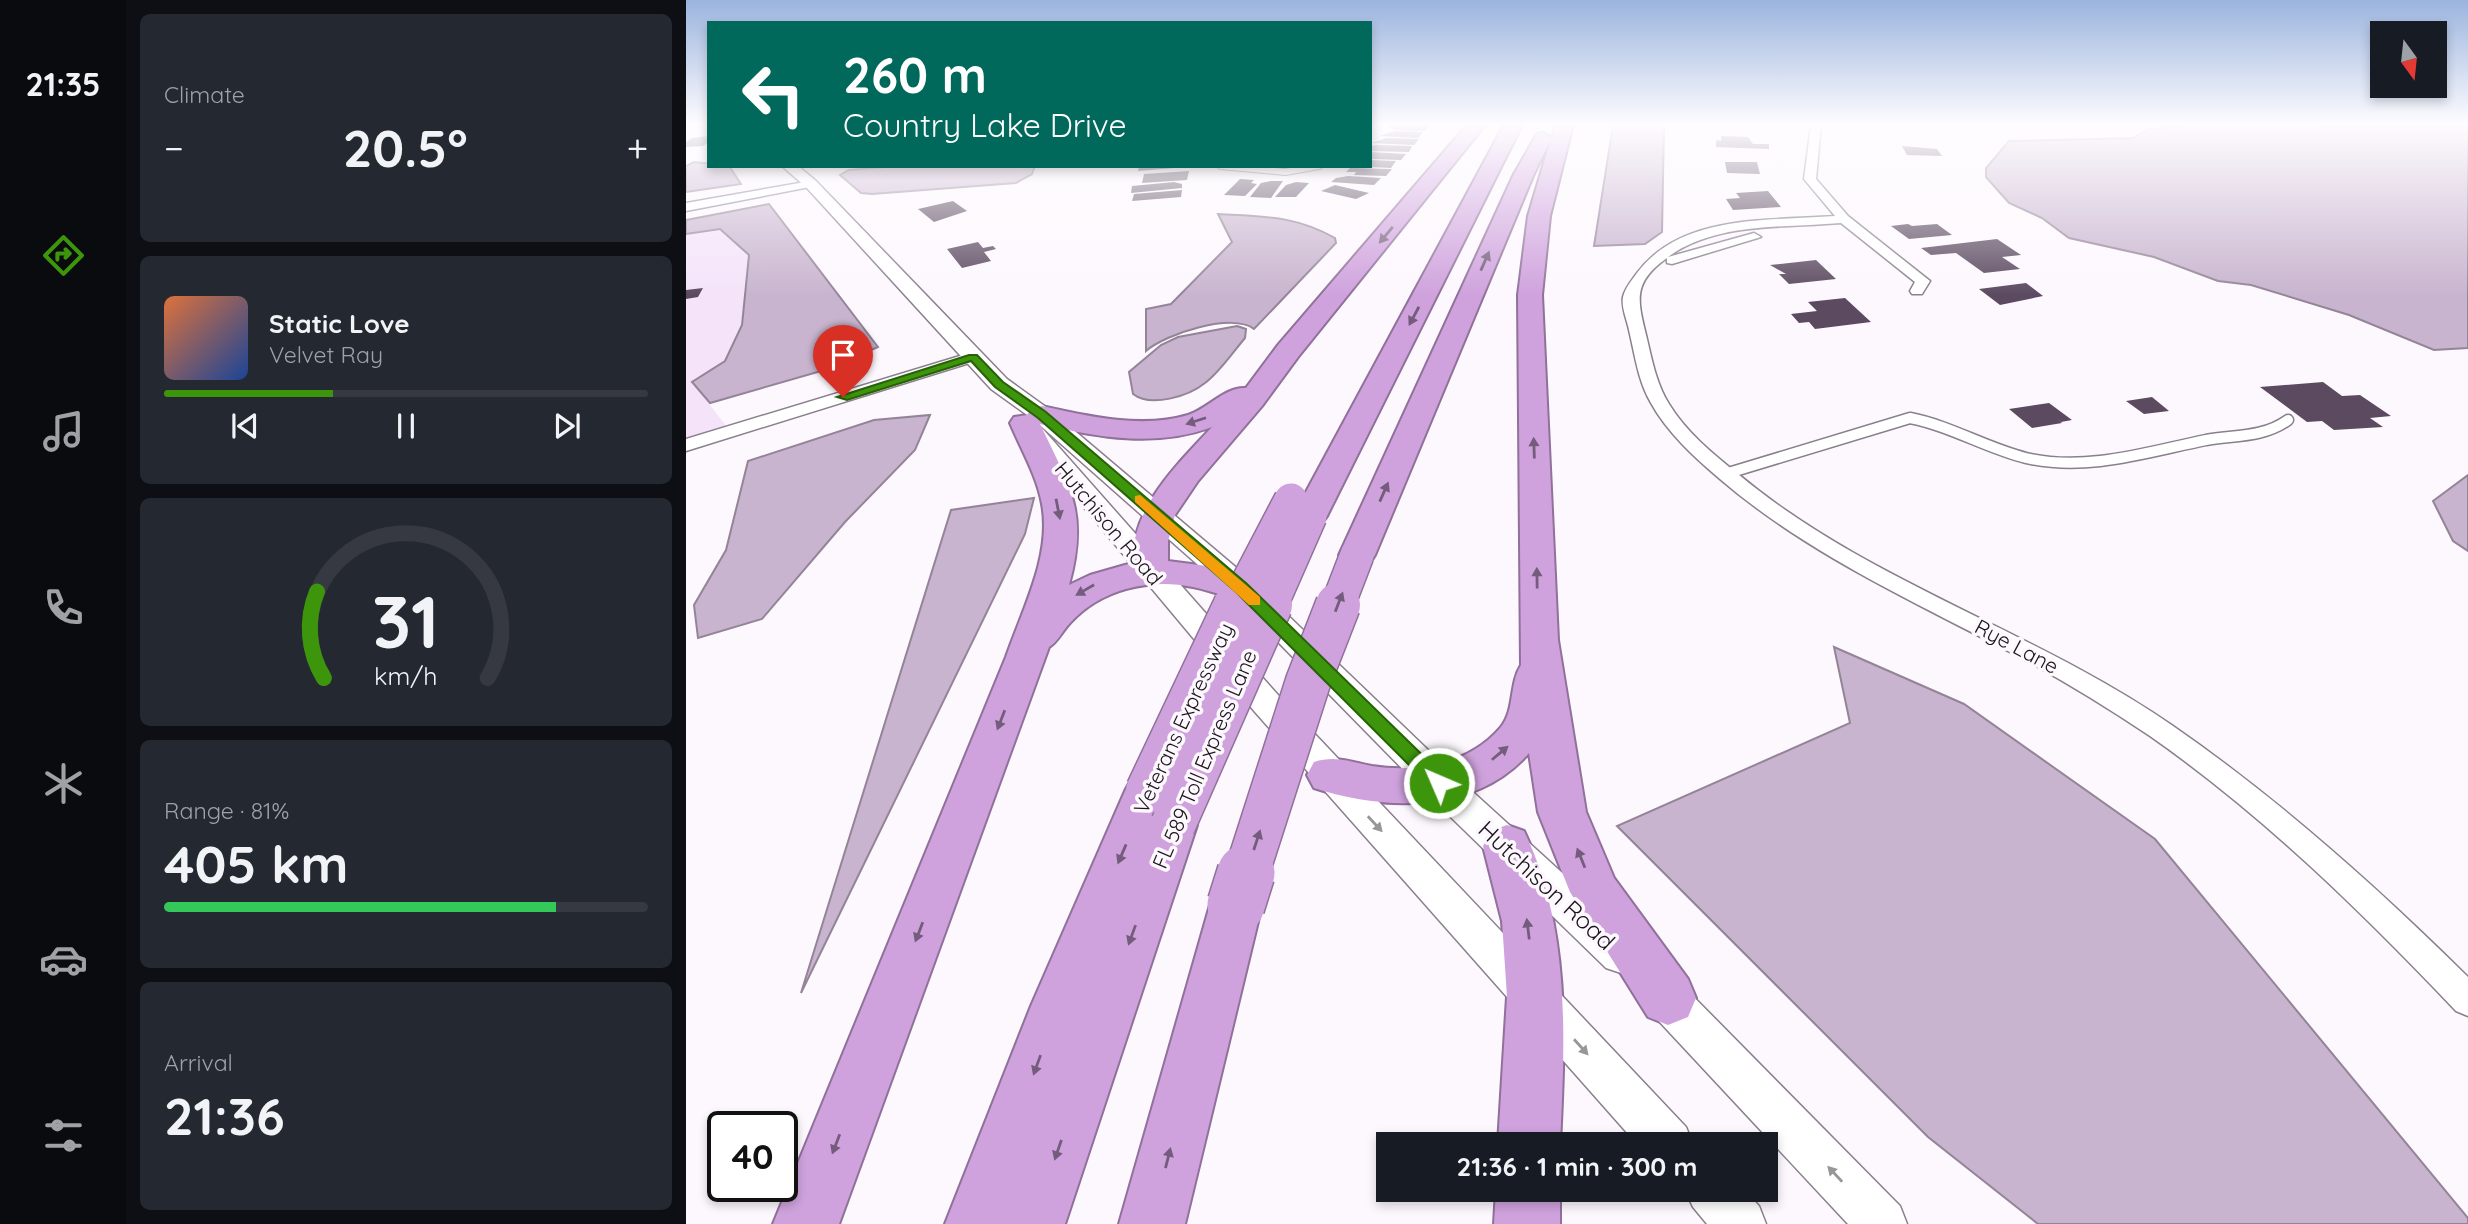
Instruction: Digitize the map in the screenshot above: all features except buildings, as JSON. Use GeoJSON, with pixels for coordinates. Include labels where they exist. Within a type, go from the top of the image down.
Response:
{"type":"FeatureCollection","features":[{"type":"Feature","properties":{"kind":"highway"},"geometry":{"type":"LineString","coordinates":[[1150,572],[1150,541],[1158,515],[1185,475],[1252,400],[1288,351],[1428,182]]}},
{"type":"Feature","properties":{"kind":"highway"},"geometry":{"type":"LineString","coordinates":[[1300,508],[1469,182]]}},
{"type":"Feature","properties":{"kind":"highway","name":"FL 589 Toll Express Lane"},"geometry":{"type":"LineString","coordinates":[[1032,1224],[1161,808],[1300,508],[1481,182]]}},
{"type":"Feature","properties":{"kind":"highway"},"geometry":{"type":"LineString","coordinates":[[1152,1224],[1236,905],[1308,682],[1357,555],[1520,182]]}},
{"type":"Feature","properties":{"kind":"highway"},"geometry":{"type":"LineString","coordinates":[[1548,182],[1539,216],[1530,295],[1538,639],[1562,812],[1595,892],[1668,998]]}},
{"type":"Feature","properties":{"kind":"highway"},"geometry":{"type":"LineString","coordinates":[[1026,410],[1115,427],[1180,426],[1226,409],[1288,351]]}},
{"type":"Feature","properties":{"kind":"highway"},"geometry":{"type":"LineString","coordinates":[[806,1224],[1026,657],[1056,561],[1062,527],[1059,503],[1026,410]]}},
{"type":"Feature","properties":{"kind":"highway"},"geometry":{"type":"LineString","coordinates":[[1026,657],[1045,627],[1072,598],[1118,576],[1184,572],[1212,576],[1242,588]]}},
{"type":"Feature","properties":{"kind":"highway"},"geometry":{"type":"LineString","coordinates":[[1329,775],[1387,786],[1439,783],[1484,766],[1517,738],[1532,704],[1538,639]]}},
{"type":"Feature","properties":{"kind":"highway","name":"Veterans Expressway"},"geometry":{"type":"LineString","coordinates":[[978,1224],[1059,1006],[1161,808]]}},
{"type":"Feature","properties":{"kind":"highway"},"geometry":{"type":"LineString","coordinates":[[1507,846],[1528,921],[1535,997],[1530,1132]]}},
{"type":"Feature","properties":{"kind":"highway"},"geometry":{"type":"LineString","coordinates":[[1527,1224],[1528,1202]]}},
{"type":"Feature","properties":{"kind":"street"},"geometry":{"type":"LineString","coordinates":[[1812,182],[1848,223],[1923,281],[1917,291]]}},
{"type":"Feature","properties":{"kind":"street"},"geometry":{"type":"LineString","coordinates":[[686,208],[811,184]]}},
{"type":"Feature","properties":{"kind":"street","name":"Hutchison Road"},"geometry":{"type":"LineString","coordinates":[[811,184],[1026,410],[1158,515],[1242,588],[1439,783],[1668,998],[1881,1224]]}},
{"type":"Feature","properties":{"kind":"street","name":"Rye Lane"},"geometry":{"type":"LineString","coordinates":[[1848,223],[1747,233],[1708,231],[1666,248],[1643,271],[1630,298],[1646,368],[1660,405],[1690,441],[1725,474],[1808,536],[2055,666],[2112,699],[2198,757],[2315,852],[2468,1000]]}},
{"type":"Feature","properties":{"kind":"street","name":"Rye Lane"},"geometry":{"type":"LineString","coordinates":[[1643,271],[1747,233]]}},
{"type":"Feature","properties":{"kind":"street"},"geometry":{"type":"LineString","coordinates":[[1682,242],[1703,251]]}},
{"type":"Feature","properties":{"kind":"street"},"geometry":{"type":"LineString","coordinates":[[686,445],[973,357]]}},
{"type":"Feature","properties":{"kind":"street","name":"Hutchison Road"},"geometry":{"type":"LineString","coordinates":[[1026,410],[1150,572],[1329,775],[1658,1132]]}},
{"type":"Feature","properties":{"kind":"street"},"geometry":{"type":"LineString","coordinates":[[1721,1202],[1741,1224]]}},
{"type":"Feature","properties":{"kind":"lane"},"geometry":{"type":"LineString","coordinates":[[1725,474],[1910,418],[1939,422],[1979,443],[2028,459],[2096,463],[2208,439],[2277,430],[2288,420]]}},
{"type":"Feature","properties":{"kind":"shaded area"},"geometry":{"type":"Polygon","coordinates":[[[686,182],[741,184],[686,192],[686,182]]]}},
{"type":"Feature","properties":{"kind":"shaded area"},"geometry":{"type":"Polygon","coordinates":[[[848,182],[1018,182],[872,194],[861,193],[848,182]]]}},
{"type":"Feature","properties":{"kind":"shaded area"},"geometry":{"type":"Polygon","coordinates":[[[1604,182],[1663,182],[1662,232],[1645,244],[1594,246],[1604,182]]]}},
{"type":"Feature","properties":{"kind":"shaded area"},"geometry":{"type":"Polygon","coordinates":[[[1991,182],[2468,182],[2468,348],[2434,350],[2349,315],[2251,285],[2218,281],[2154,257],[2069,238],[2042,218],[2009,203],[1991,182]]]}},
{"type":"Feature","properties":{"kind":"shaded area"},"geometry":{"type":"Polygon","coordinates":[[[769,204],[878,347],[821,371],[710,403],[692,382],[725,361],[742,325],[749,255],[720,229],[686,234],[686,220],[769,204]]]}},
{"type":"Feature","properties":{"kind":"shaded area"},"geometry":{"type":"Polygon","coordinates":[[[1218,214],[1292,221],[1320,230],[1335,238],[1336,243],[1254,329],[1244,324],[1231,323],[1199,327],[1168,338],[1146,351],[1146,309],[1171,304],[1232,242],[1218,214]]]}},
{"type":"Feature","properties":{"kind":"shaded area"},"geometry":{"type":"Polygon","coordinates":[[[720,229],[749,254],[743,325],[725,361],[692,382],[727,427],[686,438],[686,234],[720,229]]]}},
{"type":"Feature","properties":{"kind":"shaded area"},"geometry":{"type":"Polygon","coordinates":[[[1237,326],[1246,329],[1245,338],[1215,374],[1198,388],[1170,399],[1150,400],[1133,394],[1129,372],[1161,345],[1178,337],[1237,326]]]}},
{"type":"Feature","properties":{"kind":"shaded area"},"geometry":{"type":"Polygon","coordinates":[[[930,415],[915,450],[845,522],[762,619],[698,638],[694,605],[726,550],[748,461],[874,420],[930,415]]]}},
{"type":"Feature","properties":{"kind":"shaded area"},"geometry":{"type":"Polygon","coordinates":[[[2468,475],[2468,551],[2453,541],[2433,501],[2468,475]]]}},
{"type":"Feature","properties":{"kind":"shaded area"},"geometry":{"type":"Polygon","coordinates":[[[1034,498],[1025,534],[801,993],[951,510],[1034,498]]]}},
{"type":"Feature","properties":{"kind":"shaded area"},"geometry":{"type":"Polygon","coordinates":[[[1834,647],[1964,704],[2155,839],[2468,1218],[2468,1224],[2038,1224],[1928,1137],[1617,826],[1850,723],[1834,647]]]}},
{"type":"Feature","properties":{"kind":"slow traffic"},"geometry":{"type":"LineString","coordinates":[[1140,499],[1255,601]]}},
{"type":"Feature","properties":{"kind":"route"},"geometry":{"type":"LineString","coordinates":[[843,397],[973,357],[999,384],[1042,415],[1242,588],[1439,783]]}}]}
